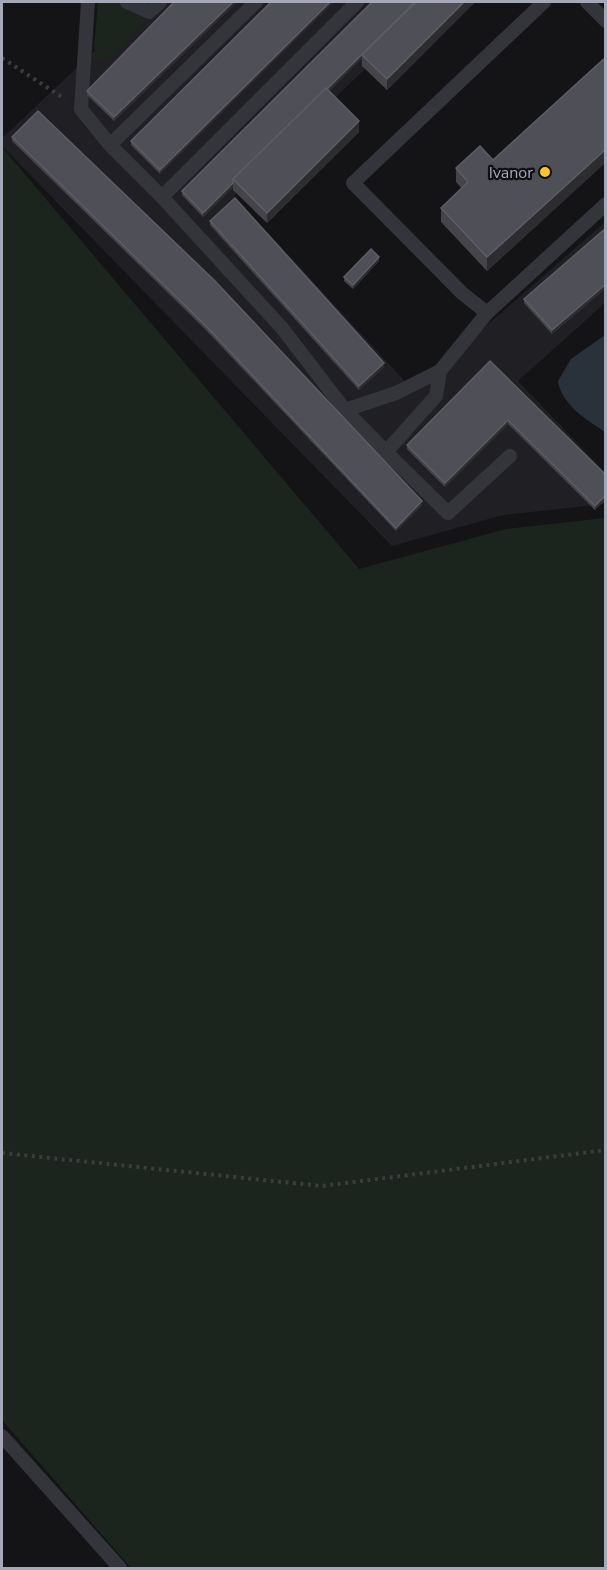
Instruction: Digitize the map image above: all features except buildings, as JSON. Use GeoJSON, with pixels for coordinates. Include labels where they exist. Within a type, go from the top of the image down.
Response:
{"type":"FeatureCollection","features":[{"type":"Feature","properties":{"kind":"lane"},"geometry":{"type":"LineString","coordinates":[[88,2],[81,109],[110,145],[162,197],[282,328],[345,410],[448,513],[510,456]]}},
{"type":"Feature","properties":{"kind":"lane"},"geometry":{"type":"LineString","coordinates":[[127,2],[149,12],[160,2]]}},
{"type":"Feature","properties":{"kind":"lane"},"geometry":{"type":"LineString","coordinates":[[110,145],[256,2]]}},
{"type":"Feature","properties":{"kind":"lane"},"geometry":{"type":"LineString","coordinates":[[162,197],[357,2]]}},
{"type":"Feature","properties":{"kind":"lane"},"geometry":{"type":"LineString","coordinates":[[487,313],[462,294],[353,183],[544,2]]}},
{"type":"Feature","properties":{"kind":"lane"},"geometry":{"type":"LineString","coordinates":[[587,2],[606,21]]}},
{"type":"Feature","properties":{"kind":"lane"},"geometry":{"type":"LineString","coordinates":[[345,410],[396,393],[440,371],[487,313],[606,204]]}},
{"type":"Feature","properties":{"kind":"lane"},"geometry":{"type":"LineString","coordinates":[[386,452],[436,396],[440,371]]}},
{"type":"Feature","properties":{"kind":"lane"},"geometry":{"type":"LineString","coordinates":[[2,1436],[120,1569]]}},
{"type":"Feature","properties":{"kind":"path"},"geometry":{"type":"LineString","coordinates":[[2,58],[81,109]]}},
{"type":"Feature","properties":{"kind":"path"},"geometry":{"type":"LineString","coordinates":[[2,1153],[322,1186],[606,1150]]}},
{"type":"Feature","properties":{"kind":"shaded area"},"geometry":{"type":"Polygon","coordinates":[[[98,2],[120,2],[141,13],[144,23],[115,56],[99,62],[94,47],[98,2]]]}},
{"type":"Feature","properties":{"kind":"shaded area"},"geometry":{"type":"Polygon","coordinates":[[[147,2],[434,2],[234,196],[413,390],[605,222],[605,303],[518,381],[605,472],[605,504],[503,515],[392,546],[2,146],[2,138],[147,2]]]}},
{"type":"Feature","properties":{"kind":"shaded area"},"geometry":{"type":"Polygon","coordinates":[[[2,147],[359,569],[506,529],[605,518],[605,1568],[131,1568],[2,1420],[2,147]]]}},
{"type":"Feature","properties":{"kind":"shaded area"},"geometry":{"type":"Polygon","coordinates":[[[605,335],[605,432],[569,404],[558,381],[571,359],[605,335]]]}},
{"type":"Feature","properties":{"kind":"place","name":"Ivanor"},"geometry":{"type":"Point","coordinates":[545,172]}}]}
